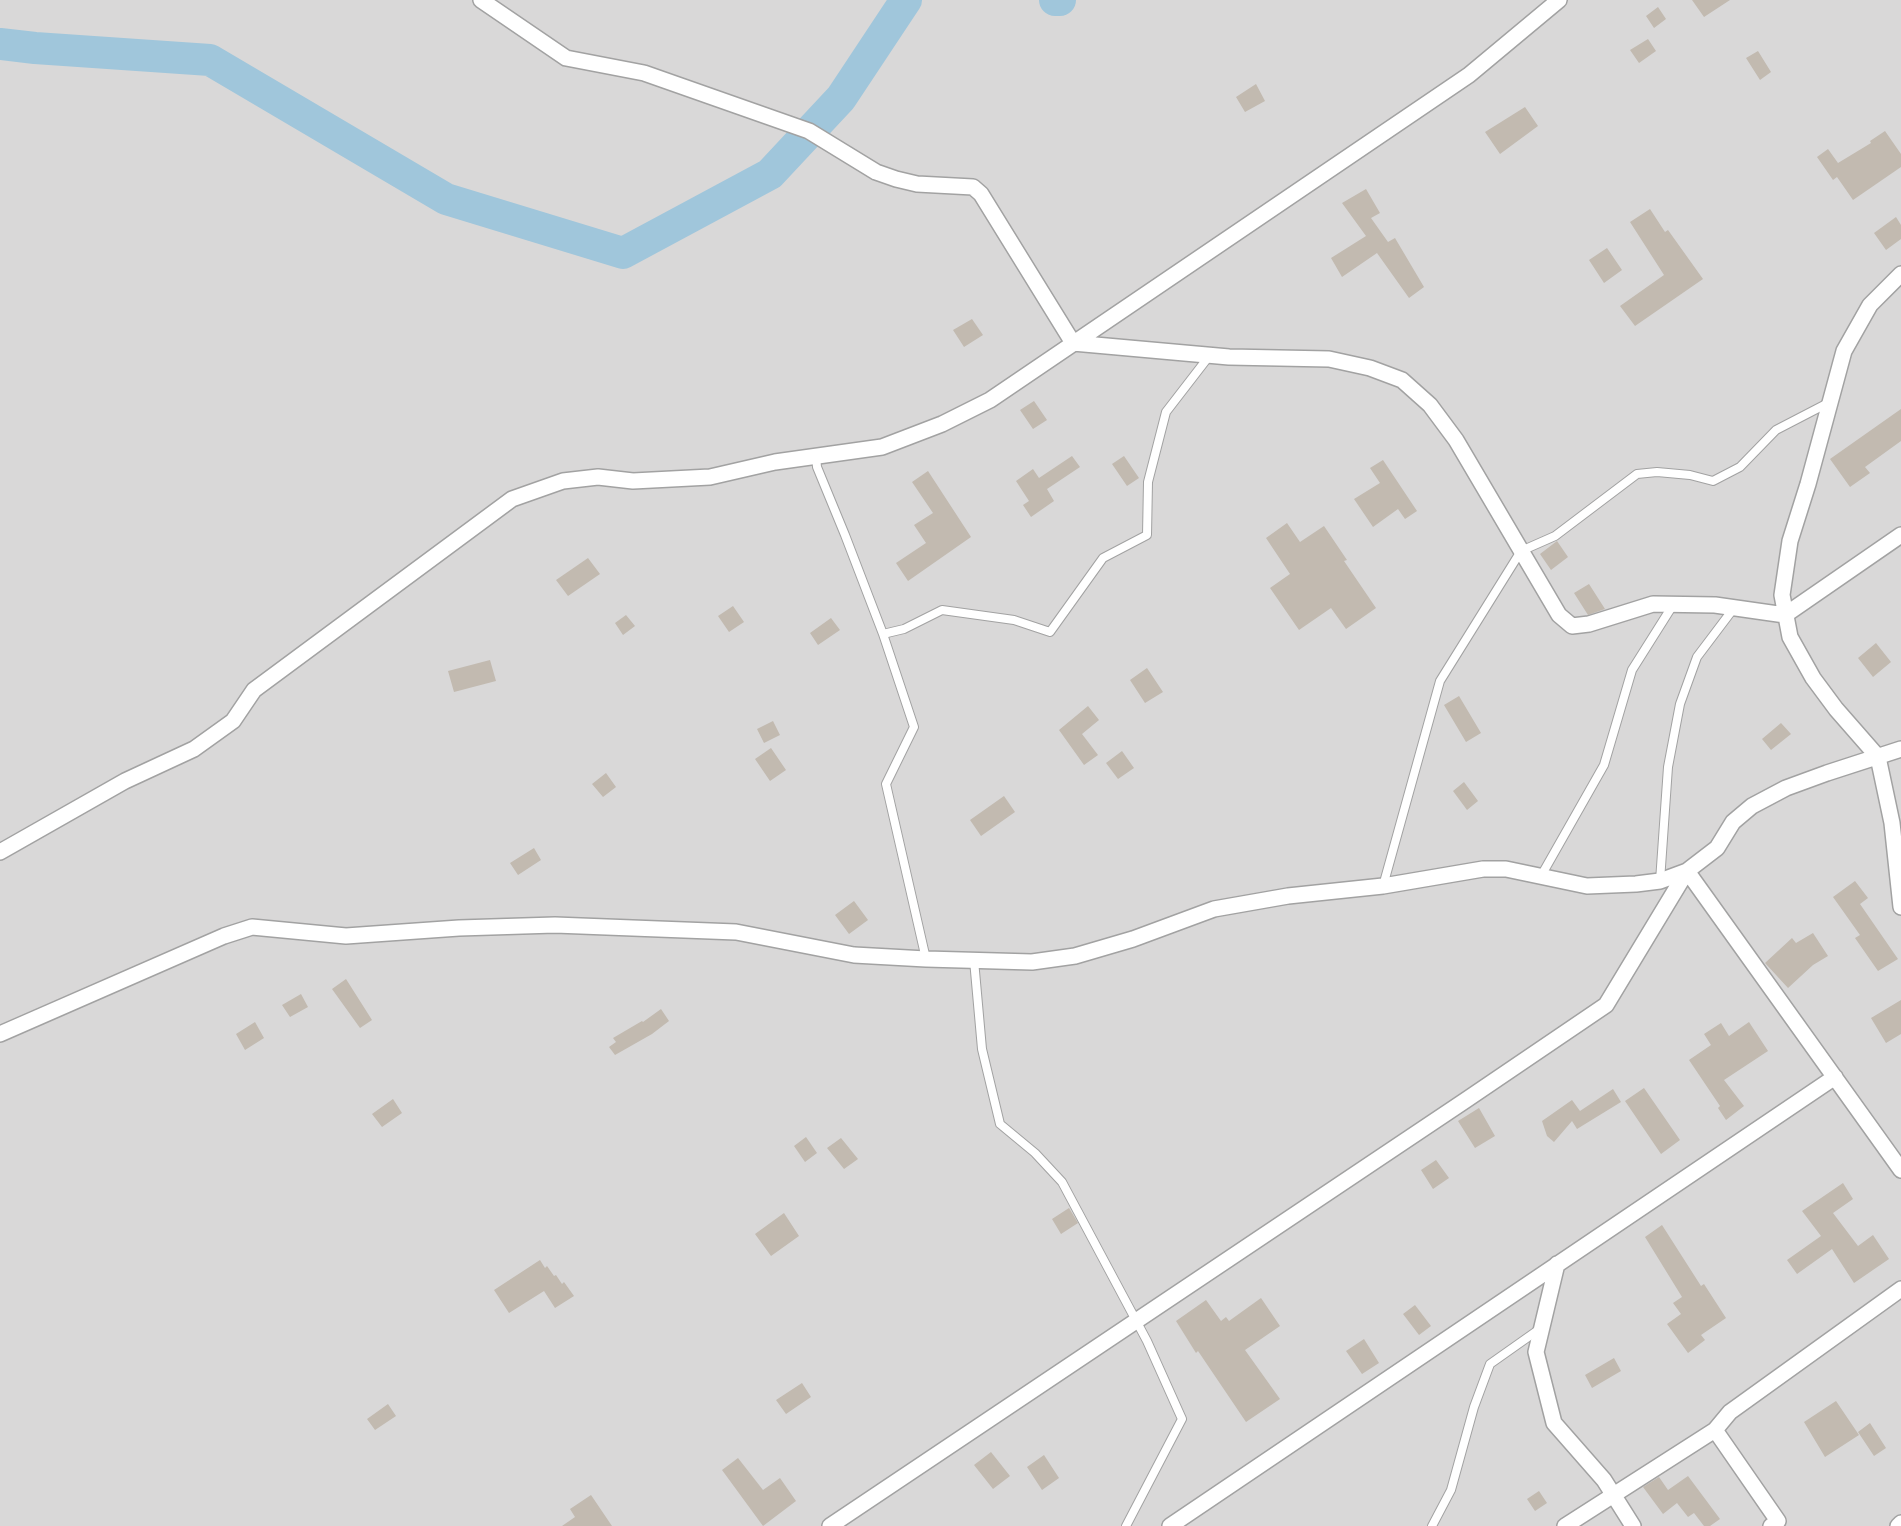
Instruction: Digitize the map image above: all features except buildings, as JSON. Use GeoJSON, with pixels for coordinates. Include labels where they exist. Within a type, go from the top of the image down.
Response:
{"type":"FeatureCollection","features":[{"type":"Feature","properties":{"kind":"street"},"geometry":{"type":"LineString","coordinates":[[481,0],[566,58],[644,73],[809,131],[876,172],[896,179],[917,184],[973,187],[981,194],[1073,343]]}},
{"type":"Feature","properties":{"kind":"street"},"geometry":{"type":"LineString","coordinates":[[0,852],[125,781],[194,749],[233,721],[254,690],[512,499],[563,481],[598,477],[633,481],[710,477],[775,462],[882,447],[942,424],[990,400],[1469,75],[1559,0]]}},
{"type":"Feature","properties":{"kind":"street"},"geometry":{"type":"LineString","coordinates":[[1901,274],[1870,305],[1844,351],[1808,484],[1790,541],[1782,595],[1790,637],[1813,678],[1836,709],[1878,757],[1894,832],[1897,883],[1901,907]]}},
{"type":"Feature","properties":{"kind":"street"},"geometry":{"type":"LineString","coordinates":[[1073,343],[1210,355],[1329,359],[1370,368],[1402,380],[1430,405],[1456,440],[1559,615],[1572,626],[1589,624],[1653,604],[1715,605],[1785,615],[1901,535]]}},
{"type":"Feature","properties":{"kind":"street"},"geometry":{"type":"LineString","coordinates":[[0,1034],[224,936],[252,927],[346,936],[459,928],[555,925],[736,932],[854,955],[1032,962],[1074,956],[1133,939],[1214,910],[1288,896],[1383,886],[1482,869],[1506,869],[1587,886],[1660,881],[1687,871],[1717,848],[1733,822],[1752,806],[1786,788],[1901,750]]}},
{"type":"Feature","properties":{"kind":"street"},"geometry":{"type":"LineString","coordinates":[[1687,871],[1901,1170]]}},
{"type":"Feature","properties":{"kind":"street"},"geometry":{"type":"LineString","coordinates":[[830,1526],[1606,1005],[1687,871]]}},
{"type":"Feature","properties":{"kind":"street"},"geometry":{"type":"LineString","coordinates":[[1170,1526],[1835,1077]]}},
{"type":"Feature","properties":{"kind":"street"},"geometry":{"type":"LineString","coordinates":[[1557,1264],[1536,1352],[1554,1423],[1604,1480],[1633,1526]]}},
{"type":"Feature","properties":{"kind":"street"},"geometry":{"type":"LineString","coordinates":[[1565,1526],[1715,1430],[1730,1412],[1901,1289]]}},
{"type":"Feature","properties":{"kind":"street"},"geometry":{"type":"LineString","coordinates":[[1715,1430],[1778,1521],[1771,1526]]}},
{"type":"Feature","properties":{"kind":"street"},"geometry":{"type":"LineString","coordinates":[[1898,1526],[1901,1523]]}},
{"type":"Feature","properties":{"kind":"lane"},"geometry":{"type":"LineString","coordinates":[[883,634],[904,629],[942,610],[1014,620],[1050,632],[1103,558],[1147,535],[1148,482],[1166,412],[1210,355]]}},
{"type":"Feature","properties":{"kind":"lane"},"geometry":{"type":"LineString","coordinates":[[1383,886],[1440,681],[1521,551],[1555,536],[1637,474],[1657,472],[1690,475],[1713,482],[1740,468],[1776,430],[1830,402]]}},
{"type":"Feature","properties":{"kind":"lane"},"geometry":{"type":"LineString","coordinates":[[816,456],[817,467],[883,634],[914,727],[886,784],[926,959]]}},
{"type":"Feature","properties":{"kind":"lane"},"geometry":{"type":"LineString","coordinates":[[1541,876],[1604,765],[1632,670],[1673,604]]}},
{"type":"Feature","properties":{"kind":"lane"},"geometry":{"type":"LineString","coordinates":[[1660,881],[1668,767],[1680,704],[1698,657],[1734,608]]}},
{"type":"Feature","properties":{"kind":"lane"},"geometry":{"type":"LineString","coordinates":[[974,960],[982,1049],[1000,1124],[1035,1153],[1062,1182],[1136,1322],[1182,1419],[1126,1526]]}},
{"type":"Feature","properties":{"kind":"lane"},"geometry":{"type":"LineString","coordinates":[[1432,1526],[1451,1490],[1474,1407],[1490,1364],[1542,1327]]}},
{"type":"Feature","properties":{"kind":"shaded area"},"geometry":{"type":"Polygon","coordinates":[[[0,0],[1901,0],[1901,1526],[0,1526],[0,0]]]}},
{"type":"Feature","properties":{"kind":"waterway"},"geometry":{"type":"LineString","coordinates":[[0,44],[210,60],[446,199],[623,253],[770,174],[841,98],[906,0]]}},
{"type":"Feature","properties":{"kind":"waterway"},"geometry":{"type":"LineString","coordinates":[[1055,0],[1060,0]]}}]}
